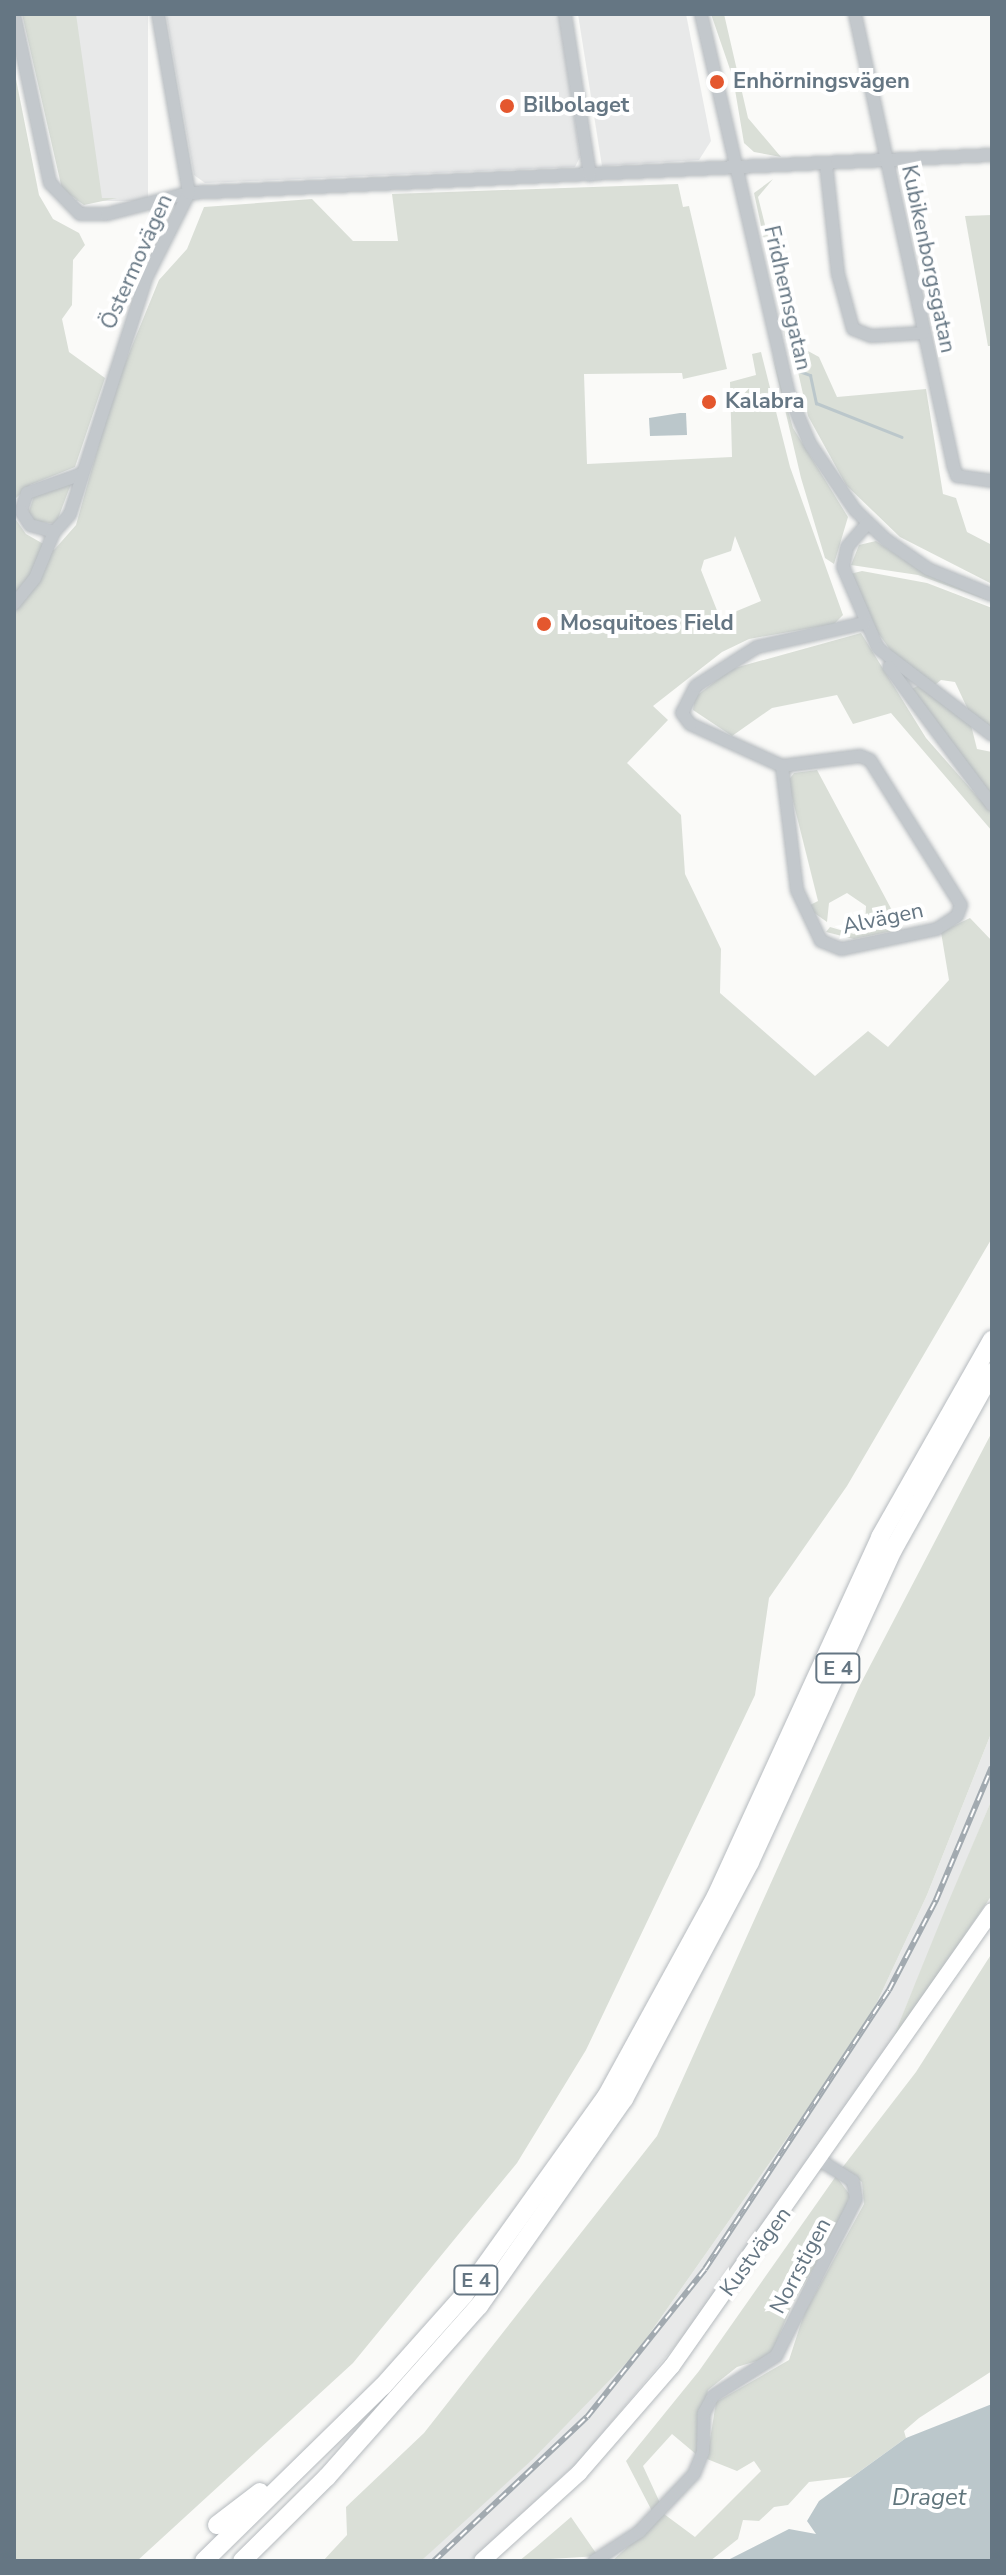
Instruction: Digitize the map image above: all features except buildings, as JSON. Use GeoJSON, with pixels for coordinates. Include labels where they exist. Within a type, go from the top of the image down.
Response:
{"type":"FeatureCollection","features":[{"type":"Feature","properties":{"kind":"highway","name":"E 4"},"geometry":{"type":"LineString","coordinates":[[204,2561],[383,2386],[464,2295],[526,2213],[674,1981],[880,1537],[992,1340]]}},
{"type":"Feature","properties":{"kind":"highway","name":"E 4"},"geometry":{"type":"LineString","coordinates":[[242,2561],[385,2415],[479,2306],[624,2099],[750,1862],[893,1550],[992,1372]]}},
{"type":"Feature","properties":{"kind":"highway","name":"E 4"},"geometry":{"type":"LineString","coordinates":[[217,2525],[339,2417],[526,2213]]}},
{"type":"Feature","properties":{"kind":"main road","name":"Kustvägen"},"geometry":{"type":"LineString","coordinates":[[482,2561],[629,2417],[820,2160],[992,1911]]}},
{"type":"Feature","properties":{"kind":"street"},"geometry":{"type":"LineString","coordinates":[[14,14],[50,183],[59,199],[80,214],[93,215],[189,193],[992,155]]}},
{"type":"Feature","properties":{"kind":"street","name":"Östermovägen"},"geometry":{"type":"LineString","coordinates":[[14,604],[35,578],[54,532],[70,514],[146,278],[189,193],[158,14]]}},
{"type":"Feature","properties":{"kind":"street"},"geometry":{"type":"LineString","coordinates":[[565,14],[590,175]]}},
{"type":"Feature","properties":{"kind":"street","name":"Fridhemsgatan"},"geometry":{"type":"LineString","coordinates":[[701,14],[792,404],[830,477],[867,524],[928,569],[992,595]]}},
{"type":"Feature","properties":{"kind":"street","name":"Kubikenborgsgatan"},"geometry":{"type":"LineString","coordinates":[[855,14],[957,476],[992,481]]}},
{"type":"Feature","properties":{"kind":"street"},"geometry":{"type":"LineString","coordinates":[[826,164],[838,274],[853,329],[871,336],[923,333]]}},
{"type":"Feature","properties":{"kind":"street"},"geometry":{"type":"LineString","coordinates":[[54,532],[30,525],[23,502],[48,481],[82,474]]}},
{"type":"Feature","properties":{"kind":"street"},"geometry":{"type":"LineString","coordinates":[[867,524],[843,563],[864,623],[878,648],[992,735]]}},
{"type":"Feature","properties":{"kind":"street"},"geometry":{"type":"LineString","coordinates":[[782,766],[690,724],[682,713],[686,696],[725,663],[757,647],[864,623]]}},
{"type":"Feature","properties":{"kind":"street"},"geometry":{"type":"LineString","coordinates":[[889,667],[992,805]]}},
{"type":"Feature","properties":{"kind":"street","name":"Alvägen"},"geometry":{"type":"LineString","coordinates":[[860,756],[870,760],[961,905],[957,916],[937,929],[841,949],[821,941],[797,890],[782,766],[860,756]]}},
{"type":"Feature","properties":{"kind":"street","name":"Norrstigen"},"geometry":{"type":"LineString","coordinates":[[594,2561],[639,2532],[694,2474],[703,2452],[704,2413],[713,2396],[776,2356],[856,2199],[853,2181],[820,2160]]}},
{"type":"Feature","properties":{"kind":"shaded area"},"geometry":{"type":"Polygon","coordinates":[[[22,14],[76,14],[102,198],[117,198],[84,205],[62,189],[22,14]]]}},
{"type":"Feature","properties":{"kind":"shaded area"},"geometry":{"type":"Polygon","coordinates":[[[76,14],[148,14],[148,201],[76,201],[76,14]]]}},
{"type":"Feature","properties":{"kind":"shaded area"},"geometry":{"type":"Polygon","coordinates":[[[166,14],[559,14],[580,157],[575,167],[205,183],[194,175],[166,14]]]}},
{"type":"Feature","properties":{"kind":"shaded area"},"geometry":{"type":"Polygon","coordinates":[[[578,14],[686,14],[711,141],[699,160],[602,166],[578,14]]]}},
{"type":"Feature","properties":{"kind":"shaded area"},"geometry":{"type":"Polygon","coordinates":[[[711,14],[724,14],[748,118],[781,157],[754,152],[744,143],[733,78],[711,14]]]}},
{"type":"Feature","properties":{"kind":"shaded area"},"geometry":{"type":"Polygon","coordinates":[[[14,69],[39,195],[53,219],[79,233],[85,245],[73,260],[72,305],[62,319],[69,352],[105,378],[75,467],[30,485],[16,498],[14,69]]]}},
{"type":"Feature","properties":{"kind":"shaded area"},"geometry":{"type":"Polygon","coordinates":[[[773,179],[758,197],[794,340],[785,337],[754,193],[773,179]]]}},
{"type":"Feature","properties":{"kind":"shaded area"},"geometry":{"type":"Polygon","coordinates":[[[678,184],[683,207],[689,206],[727,369],[683,379],[682,373],[584,374],[587,464],[732,457],[730,382],[756,375],[752,354],[761,352],[790,467],[843,615],[834,624],[749,639],[722,652],[653,706],[668,720],[627,763],[681,815],[685,874],[721,949],[720,993],[815,1076],[868,1031],[888,1047],[949,980],[941,932],[970,918],[992,941],[992,1238],[847,1486],[769,1598],[755,1695],[586,2050],[517,2163],[353,2363],[137,2561],[14,2561],[14,517],[26,534],[54,550],[76,525],[114,390],[159,280],[187,249],[204,207],[312,199],[353,241],[398,241],[392,194],[678,184]],[[735,536],[731,551],[704,560],[701,570],[720,618],[761,601],[735,536]]]}},
{"type":"Feature","properties":{"kind":"shaded area"},"geometry":{"type":"Polygon","coordinates":[[[992,215],[992,346],[988,346],[965,216],[992,215]]]}},
{"type":"Feature","properties":{"kind":"shaded area"},"geometry":{"type":"Polygon","coordinates":[[[797,345],[819,357],[837,397],[926,389],[943,494],[956,498],[967,532],[992,545],[992,584],[900,537],[846,485],[808,416],[793,350],[797,345]]]}},
{"type":"Feature","properties":{"kind":"shaded area"},"geometry":{"type":"Polygon","coordinates":[[[772,354],[793,428],[848,517],[834,564],[825,558],[801,478],[772,354]]]}},
{"type":"Feature","properties":{"kind":"shaded area"},"geometry":{"type":"Polygon","coordinates":[[[71,484],[56,524],[34,521],[28,514],[35,493],[71,484]]]}},
{"type":"Feature","properties":{"kind":"shaded area"},"geometry":{"type":"Polygon","coordinates":[[[876,541],[921,571],[992,602],[918,575],[851,565],[859,545],[876,541]]]}},
{"type":"Feature","properties":{"kind":"shaded area"},"geometry":{"type":"Polygon","coordinates":[[[862,571],[927,583],[992,608],[992,730],[970,714],[955,682],[941,680],[931,688],[899,662],[873,626],[850,574],[862,571]]]}},
{"type":"Feature","properties":{"kind":"shaded area"},"geometry":{"type":"Polygon","coordinates":[[[861,633],[926,738],[992,813],[992,831],[891,713],[853,724],[837,695],[772,708],[732,736],[693,710],[695,697],[731,669],[861,633]]]}},
{"type":"Feature","properties":{"kind":"shaded area"},"geometry":{"type":"Polygon","coordinates":[[[918,686],[971,725],[977,749],[992,752],[992,795],[911,689],[918,686]]]}},
{"type":"Feature","properties":{"kind":"shaded area"},"geometry":{"type":"Polygon","coordinates":[[[817,770],[902,929],[854,939],[826,932],[830,927],[854,934],[865,925],[866,906],[847,893],[829,903],[827,922],[813,912],[810,905],[818,901],[788,781],[794,773],[817,770]]]}},
{"type":"Feature","properties":{"kind":"shaded area"},"geometry":{"type":"Polygon","coordinates":[[[992,1432],[992,1731],[927,1895],[866,2026],[636,2353],[533,2459],[421,2561],[323,2561],[347,2535],[346,2507],[424,2433],[657,2136],[860,1685],[992,1432]]]}},
{"type":"Feature","properties":{"kind":"shaded area"},"geometry":{"type":"Polygon","coordinates":[[[992,1731],[992,1799],[891,2043],[711,2303],[579,2461],[470,2561],[421,2561],[636,2353],[866,2026],[927,1895],[992,1731]]]}},
{"type":"Feature","properties":{"kind":"shaded area"},"geometry":{"type":"Polygon","coordinates":[[[992,1799],[992,1895],[891,2043],[947,1905],[992,1799]]]}},
{"type":"Feature","properties":{"kind":"shaded area"},"geometry":{"type":"Polygon","coordinates":[[[992,1953],[992,2371],[919,2418],[904,2431],[906,2438],[852,2477],[809,2482],[788,2505],[774,2507],[759,2521],[743,2520],[738,2539],[710,2561],[612,2561],[664,2514],[695,2537],[761,2471],[754,2461],[737,2471],[707,2459],[716,2402],[789,2360],[804,2314],[864,2204],[862,2182],[842,2168],[916,2072],[992,1953]]]}},
{"type":"Feature","properties":{"kind":"shaded area"},"geometry":{"type":"Polygon","coordinates":[[[836,2176],[850,2195],[840,2224],[793,2303],[770,2357],[737,2367],[708,2390],[697,2455],[672,2434],[643,2466],[661,2505],[653,2513],[626,2461],[699,2371],[836,2176]]]}},
{"type":"Feature","properties":{"kind":"shaded area"},"geometry":{"type":"Polygon","coordinates":[[[571,2517],[598,2556],[519,2561],[535,2548],[571,2517]]]}},
{"type":"Feature","properties":{"kind":"water"},"geometry":{"type":"Polygon","coordinates":[[[686,413],[687,435],[650,436],[649,418],[686,413]]]}},
{"type":"Feature","properties":{"kind":"water","name":"Draget"},"geometry":{"type":"Polygon","coordinates":[[[992,2404],[992,2561],[726,2561],[789,2529],[816,2534],[807,2521],[819,2501],[906,2438],[992,2404]]]}},
{"type":"Feature","properties":{"kind":"waterway"},"geometry":{"type":"LineString","coordinates":[[799,371],[810,375],[816,403],[902,437]]}},
{"type":"Feature","properties":{"kind":"railway"},"geometry":{"type":"LineString","coordinates":[[434,2561],[587,2417],[705,2269],[889,1990],[936,1900],[992,1767]]}},
{"type":"Feature","properties":{"kind":"place","name":"Enhörningsvägen"},"geometry":{"type":"Point","coordinates":[717,82]}},
{"type":"Feature","properties":{"kind":"place","name":"Bilbolaget"},"geometry":{"type":"Point","coordinates":[507,106]}},
{"type":"Feature","properties":{"kind":"place","name":"Kalabra"},"geometry":{"type":"Point","coordinates":[709,402]}},
{"type":"Feature","properties":{"kind":"place","name":"Mosquitoes Field"},"geometry":{"type":"Point","coordinates":[544,624]}}]}
